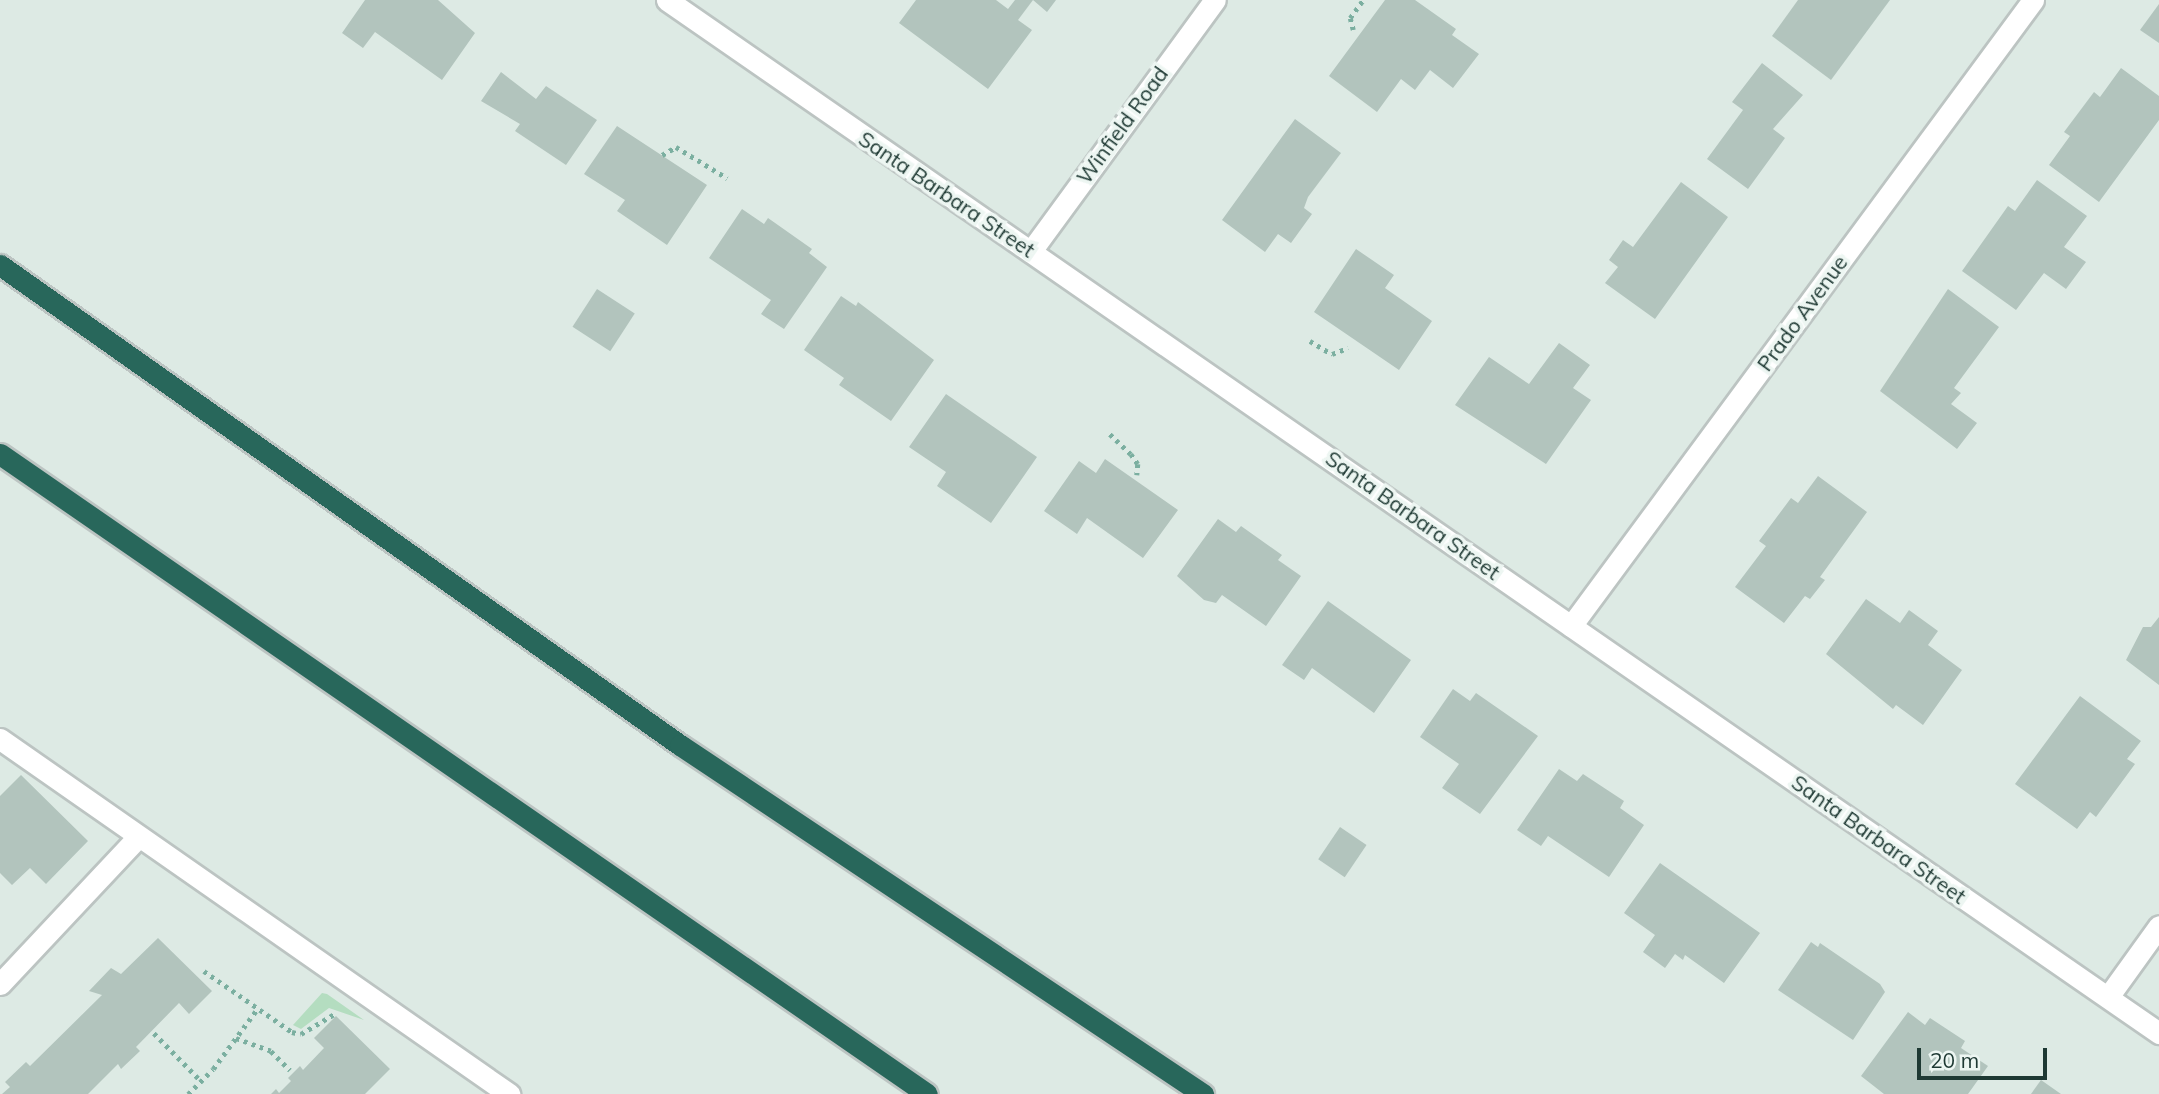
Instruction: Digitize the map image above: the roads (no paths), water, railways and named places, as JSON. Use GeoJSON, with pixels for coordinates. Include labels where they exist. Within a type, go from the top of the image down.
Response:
{"type":"FeatureCollection","features":[{"type":"Feature","properties":{"kind":"highway"},"geometry":{"type":"LineString","coordinates":[[0,265],[680,745],[1203,1094]]}},
{"type":"Feature","properties":{"kind":"highway"},"geometry":{"type":"LineString","coordinates":[[0,454],[927,1094]]}},
{"type":"Feature","properties":{"kind":"street","name":"Santa Barbara Street"},"geometry":{"type":"LineString","coordinates":[[667,0],[2159,1033]]}},
{"type":"Feature","properties":{"kind":"street","name":"Winfield Road"},"geometry":{"type":"LineString","coordinates":[[1031,251],[1215,0]]}},
{"type":"Feature","properties":{"kind":"street","name":"Prado Avenue"},"geometry":{"type":"LineString","coordinates":[[1571,626],[2033,0]]}},
{"type":"Feature","properties":{"kind":"street"},"geometry":{"type":"LineString","coordinates":[[0,739],[509,1094]]}},
{"type":"Feature","properties":{"kind":"street"},"geometry":{"type":"LineString","coordinates":[[0,984],[138,837]]}},
{"type":"Feature","properties":{"kind":"street"},"geometry":{"type":"LineString","coordinates":[[2108,997],[2159,926]]}}]}
